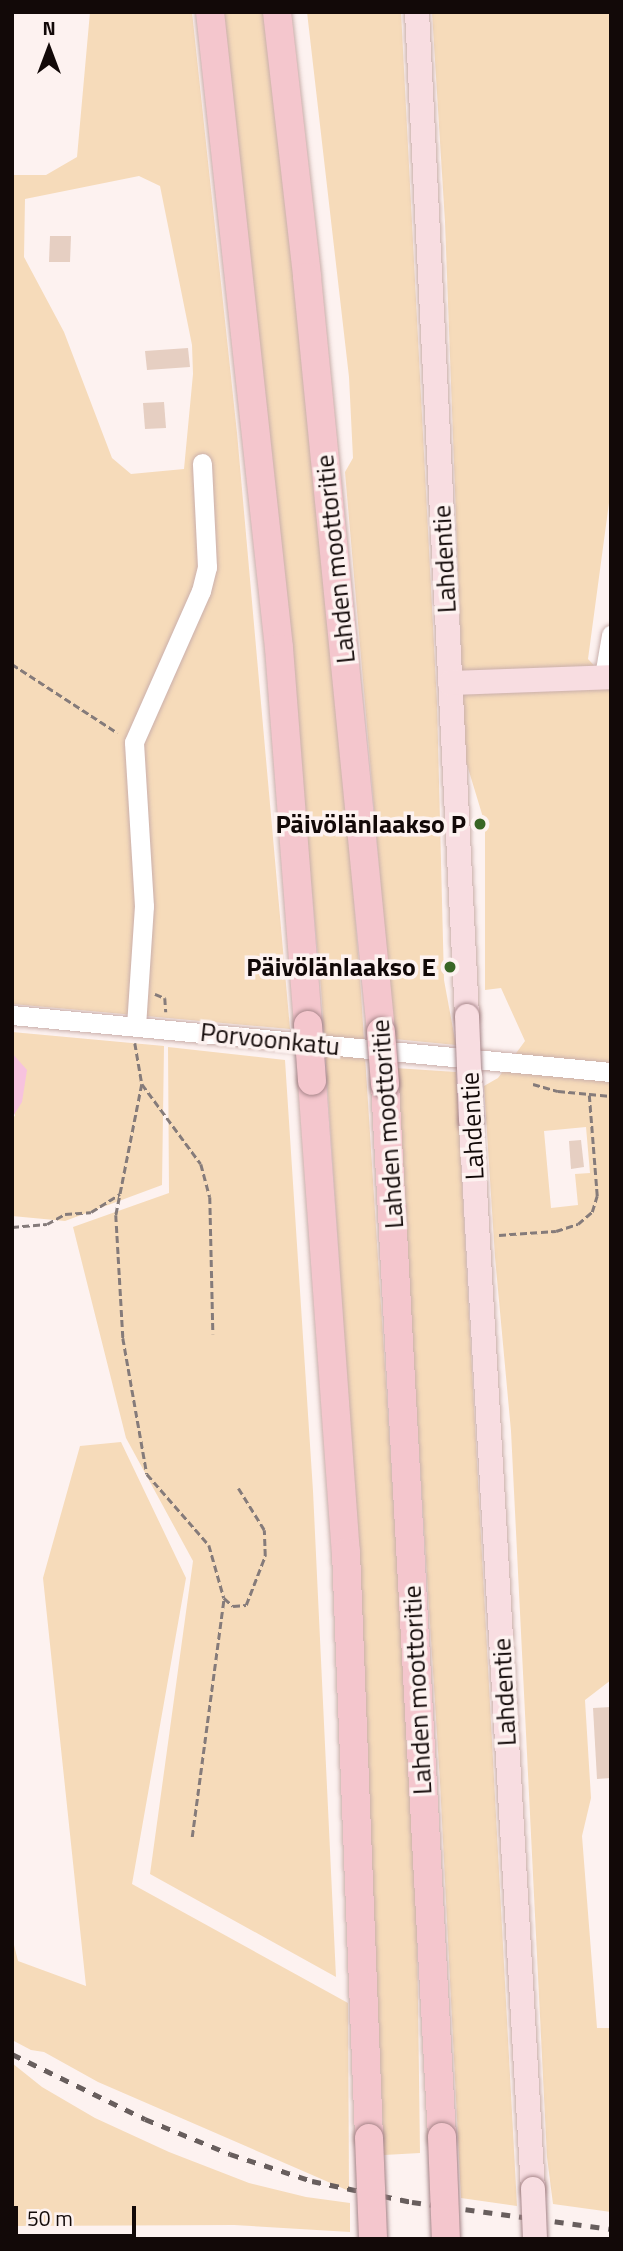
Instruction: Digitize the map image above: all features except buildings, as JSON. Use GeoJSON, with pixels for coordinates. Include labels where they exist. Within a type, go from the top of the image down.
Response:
{"type":"FeatureCollection","features":[{"type":"Feature","properties":{"kind":"highway"},"geometry":{"type":"LineString","coordinates":[[210,12],[279,648],[308,1025],[346,1552],[373,2239]]}},
{"type":"Feature","properties":{"kind":"highway","name":"Lahden moottoritie"},"geometry":{"type":"LineString","coordinates":[[278,12],[311,317],[381,1032],[393,1184],[446,2239]]}},
{"type":"Feature","properties":{"kind":"main road","name":"Lahdentie"},"geometry":{"type":"LineString","coordinates":[[417,12],[471,1121],[535,2239]]}},
{"type":"Feature","properties":{"kind":"main road"},"geometry":{"type":"LineString","coordinates":[[450,683],[608,677]]}},
{"type":"Feature","properties":{"kind":"street"},"geometry":{"type":"LineString","coordinates":[[136,1026],[144,906],[134,742],[201,592],[207,567],[202,463]]}},
{"type":"Feature","properties":{"kind":"street"},"geometry":{"type":"LineString","coordinates":[[608,677],[611,635]]}},
{"type":"Feature","properties":{"kind":"street","name":"Porvoonkatu"},"geometry":{"type":"LineString","coordinates":[[14,1015],[611,1072]]}},
{"type":"Feature","properties":{"kind":"path"},"geometry":{"type":"LineString","coordinates":[[12,664],[134,742]]}},
{"type":"Feature","properties":{"kind":"path"},"geometry":{"type":"LineString","coordinates":[[135,1049],[142,1084],[116,1215],[123,1338],[147,1474],[209,1545],[224,1598],[192,1838]]}},
{"type":"Feature","properties":{"kind":"path"},"geometry":{"type":"LineString","coordinates":[[142,1084],[201,1164],[209,1197],[213,1334]]}},
{"type":"Feature","properties":{"kind":"path"},"geometry":{"type":"LineString","coordinates":[[533,1084],[589,1095],[611,1096]]}},
{"type":"Feature","properties":{"kind":"path"},"geometry":{"type":"LineString","coordinates":[[478,1237],[556,1231],[578,1224],[592,1212],[597,1196],[589,1095]]}},
{"type":"Feature","properties":{"kind":"path"},"geometry":{"type":"LineString","coordinates":[[12,1227],[47,1224],[65,1213],[91,1212],[120,1194]]}},
{"type":"Feature","properties":{"kind":"path"},"geometry":{"type":"LineString","coordinates":[[224,1598],[233,1606],[246,1605],[265,1556],[264,1530],[238,1488]]}},
{"type":"Feature","properties":{"kind":"shaded area"},"geometry":{"type":"Polygon","coordinates":[[[90,12],[192,12],[237,433],[290,1029],[12,1004],[12,175],[46,175],[77,157],[90,12]],[[139,176],[25,199],[24,257],[64,332],[112,458],[131,474],[184,469],[193,374],[192,345],[160,186],[139,176]]]}},
{"type":"Feature","properties":{"kind":"shaded area"},"geometry":{"type":"Polygon","coordinates":[[[223,12],[265,12],[306,378],[343,756],[396,1540],[417,1928],[420,2153],[384,2155],[357,1530],[321,988],[274,485],[223,12]]]}},
{"type":"Feature","properties":{"kind":"shaded area"},"geometry":{"type":"Polygon","coordinates":[[[307,12],[401,12],[437,703],[444,980],[456,1045],[394,1039],[345,472],[353,458],[349,377],[307,12]]]}},
{"type":"Feature","properties":{"kind":"shaded area"},"geometry":{"type":"Polygon","coordinates":[[[432,12],[611,12],[611,488],[588,659],[604,676],[611,677],[611,1680],[585,1700],[591,1798],[582,1836],[597,2028],[611,2028],[611,2212],[553,2204],[547,2157],[511,1431],[495,1257],[484,1086],[498,1078],[525,1041],[501,988],[485,990],[485,824],[465,758],[445,222],[432,12]],[[586,1127],[544,1131],[551,1208],[578,1205],[575,1174],[590,1173],[586,1127]]]}},
{"type":"Feature","properties":{"kind":"shaded area"},"geometry":{"type":"Polygon","coordinates":[[[12,1032],[164,1046],[162,1185],[65,1221],[12,1216],[12,1118],[15,1116],[12,1032]]]}},
{"type":"Feature","properties":{"kind":"shaded area"},"geometry":{"type":"Polygon","coordinates":[[[168,1047],[285,1060],[313,1491],[336,1977],[150,1874],[193,1561],[126,1438],[73,1227],[169,1193],[168,1047]]]}},
{"type":"Feature","properties":{"kind":"shaded area"},"geometry":{"type":"Polygon","coordinates":[[[12,1053],[27,1070],[22,1102],[12,1118],[12,1053]]]}},
{"type":"Feature","properties":{"kind":"shaded area"},"geometry":{"type":"Polygon","coordinates":[[[395,1068],[456,1072],[517,2206],[461,2198],[440,1782],[395,1068]]]}},
{"type":"Feature","properties":{"kind":"shaded area"},"geometry":{"type":"Polygon","coordinates":[[[121,1442],[186,1578],[132,1884],[348,2003],[349,2191],[98,2082],[44,2052],[31,2050],[12,2040],[12,1937],[18,1961],[86,1986],[43,1578],[80,1446],[121,1442]]]}},
{"type":"Feature","properties":{"kind":"shaded area"},"geometry":{"type":"Polygon","coordinates":[[[12,2063],[42,2087],[95,2118],[169,2152],[249,2183],[306,2197],[350,2203],[350,2232],[234,2225],[15,2226],[12,2212],[12,2063]]]}},
{"type":"Feature","properties":{"kind":"railway"},"geometry":{"type":"LineString","coordinates":[[12,2054],[145,2119],[230,2154],[312,2181],[412,2202],[611,2229]]}},
{"type":"Feature","properties":{"kind":"place","name":"Päivölänlaakso P"},"geometry":{"type":"Point","coordinates":[480,824]}},
{"type":"Feature","properties":{"kind":"place","name":"Päivölänlaakso E"},"geometry":{"type":"Point","coordinates":[450,967]}}]}
